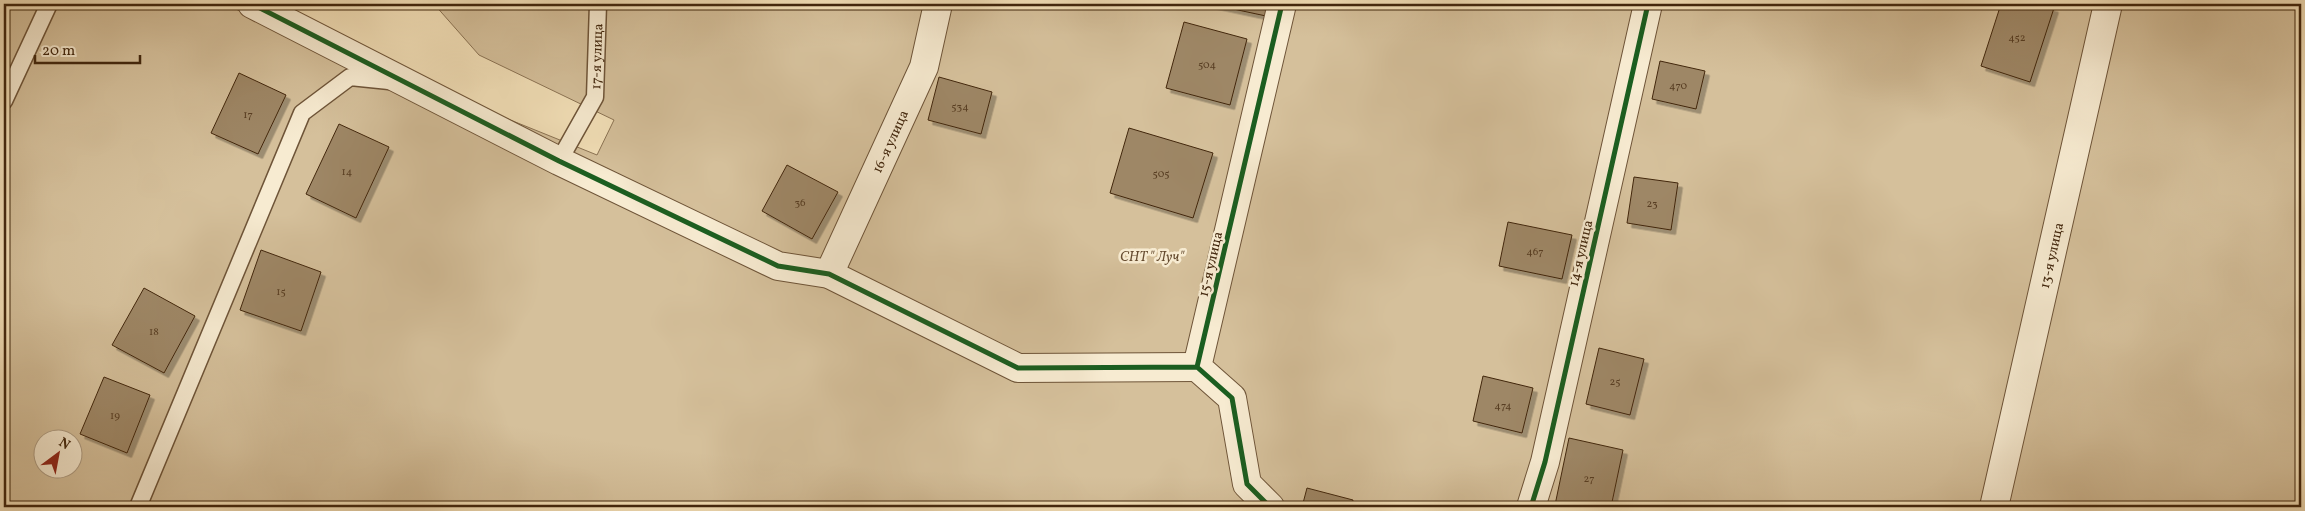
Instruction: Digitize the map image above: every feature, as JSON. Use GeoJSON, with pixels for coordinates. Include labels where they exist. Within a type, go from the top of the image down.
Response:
{"type":"FeatureCollection","features":[{"type":"Feature","properties":{"kind":"street"},"geometry":{"type":"LineString","coordinates":[[252,4],[559,161],[778,266],[829,274],[1018,368],[1198,367],[1232,398],[1247,484],[1270,507]]}},
{"type":"Feature","properties":{"kind":"street","name":"16-я улица"},"geometry":{"type":"LineString","coordinates":[[829,274],[924,67],[938,4]]}},
{"type":"Feature","properties":{"kind":"street","name":"15-я улица"},"geometry":{"type":"LineString","coordinates":[[1198,367],[1282,4]]}},
{"type":"Feature","properties":{"kind":"street","name":"14-я улица"},"geometry":{"type":"LineString","coordinates":[[1531,507],[1545,462],[1648,4]]}},
{"type":"Feature","properties":{"kind":"street","name":"13-я улица"},"geometry":{"type":"LineString","coordinates":[[1994,507],[2108,4]]}},
{"type":"Feature","properties":{"kind":"lane"},"geometry":{"type":"LineString","coordinates":[[4,101],[49,4]]}},
{"type":"Feature","properties":{"kind":"lane","name":"17-я улица"},"geometry":{"type":"LineString","coordinates":[[559,161],[595,97],[598,4]]}},
{"type":"Feature","properties":{"kind":"lane"},"geometry":{"type":"LineString","coordinates":[[138,507],[302,113],[350,77],[406,82]]}},
{"type":"Feature","properties":{"kind":"green space","name":"СНТ \" Луч\""},"geometry":{"type":"Polygon","coordinates":[[[4,4],[223,4],[597,155],[614,120],[479,55],[434,4],[2301,4],[2301,507],[4,507],[4,4]]]}},
{"type":"Feature","properties":{"kind":"building"},"geometry":{"type":"Polygon","coordinates":[[[1210,4],[1269,4],[1266,16],[1210,4]]]}},
{"type":"Feature","properties":{"kind":"building"},"geometry":{"type":"Polygon","coordinates":[[[2001,4],[2041,4],[2054,8],[2030,82],[1981,66],[2001,4]]]}},
{"type":"Feature","properties":{"kind":"building"},"geometry":{"type":"Polygon","coordinates":[[[1184,22],[1247,39],[1230,105],[1166,88],[1184,22]]]}},
{"type":"Feature","properties":{"kind":"building"},"geometry":{"type":"Polygon","coordinates":[[[1660,61],[1705,71],[1696,109],[1652,99],[1660,61]]]}},
{"type":"Feature","properties":{"kind":"building"},"geometry":{"type":"Polygon","coordinates":[[[239,73],[286,95],[258,154],[211,133],[239,73]]]}},
{"type":"Feature","properties":{"kind":"building"},"geometry":{"type":"Polygon","coordinates":[[[939,77],[992,92],[981,134],[928,120],[939,77]]]}},
{"type":"Feature","properties":{"kind":"building"},"geometry":{"type":"Polygon","coordinates":[[[339,124],[389,147],[356,218],[306,194],[339,124]]]}},
{"type":"Feature","properties":{"kind":"building"},"geometry":{"type":"Polygon","coordinates":[[[1129,128],[1213,153],[1193,218],[1110,193],[1129,128]]]}},
{"type":"Feature","properties":{"kind":"building"},"geometry":{"type":"Polygon","coordinates":[[[787,165],[838,192],[812,239],[762,211],[787,165]]]}},
{"type":"Feature","properties":{"kind":"building"},"geometry":{"type":"Polygon","coordinates":[[[1634,177],[1678,183],[1671,230],[1627,223],[1634,177]]]}},
{"type":"Feature","properties":{"kind":"building"},"geometry":{"type":"Polygon","coordinates":[[[1508,222],[1572,235],[1562,279],[1499,266],[1508,222]]]}},
{"type":"Feature","properties":{"kind":"building"},"geometry":{"type":"Polygon","coordinates":[[[261,250],[321,272],[301,331],[240,310],[261,250]]]}},
{"type":"Feature","properties":{"kind":"building"},"geometry":{"type":"Polygon","coordinates":[[[144,288],[195,316],[164,373],[112,345],[144,288]]]}},
{"type":"Feature","properties":{"kind":"building"},"geometry":{"type":"Polygon","coordinates":[[[1599,348],[1644,359],[1630,415],[1586,404],[1599,348]]]}},
{"type":"Feature","properties":{"kind":"building"},"geometry":{"type":"Polygon","coordinates":[[[1483,376],[1533,388],[1522,433],[1473,421],[1483,376]]]}},
{"type":"Feature","properties":{"kind":"building"},"geometry":{"type":"Polygon","coordinates":[[[104,377],[150,395],[127,453],[82,435],[82,429],[104,377]]]}},
{"type":"Feature","properties":{"kind":"building"},"geometry":{"type":"Polygon","coordinates":[[[1569,438],[1623,450],[1611,507],[1555,505],[1569,438]]]}},
{"type":"Feature","properties":{"kind":"building"},"geometry":{"type":"Polygon","coordinates":[[[1307,488],[1353,500],[1352,507],[1302,507],[1307,488]]]}},
{"type":"Feature","properties":{"kind":"cycle path"},"geometry":{"type":"LineString","coordinates":[[252,4],[559,161],[778,266],[829,274],[1018,368],[1197,367]]}},
{"type":"Feature","properties":{"kind":"cycle path"},"geometry":{"type":"LineString","coordinates":[[1270,507],[1247,484],[1232,398],[1197,367],[1282,4]]}},
{"type":"Feature","properties":{"kind":"cycle path"},"geometry":{"type":"LineString","coordinates":[[1531,507],[1545,462],[1648,4]]}}]}
